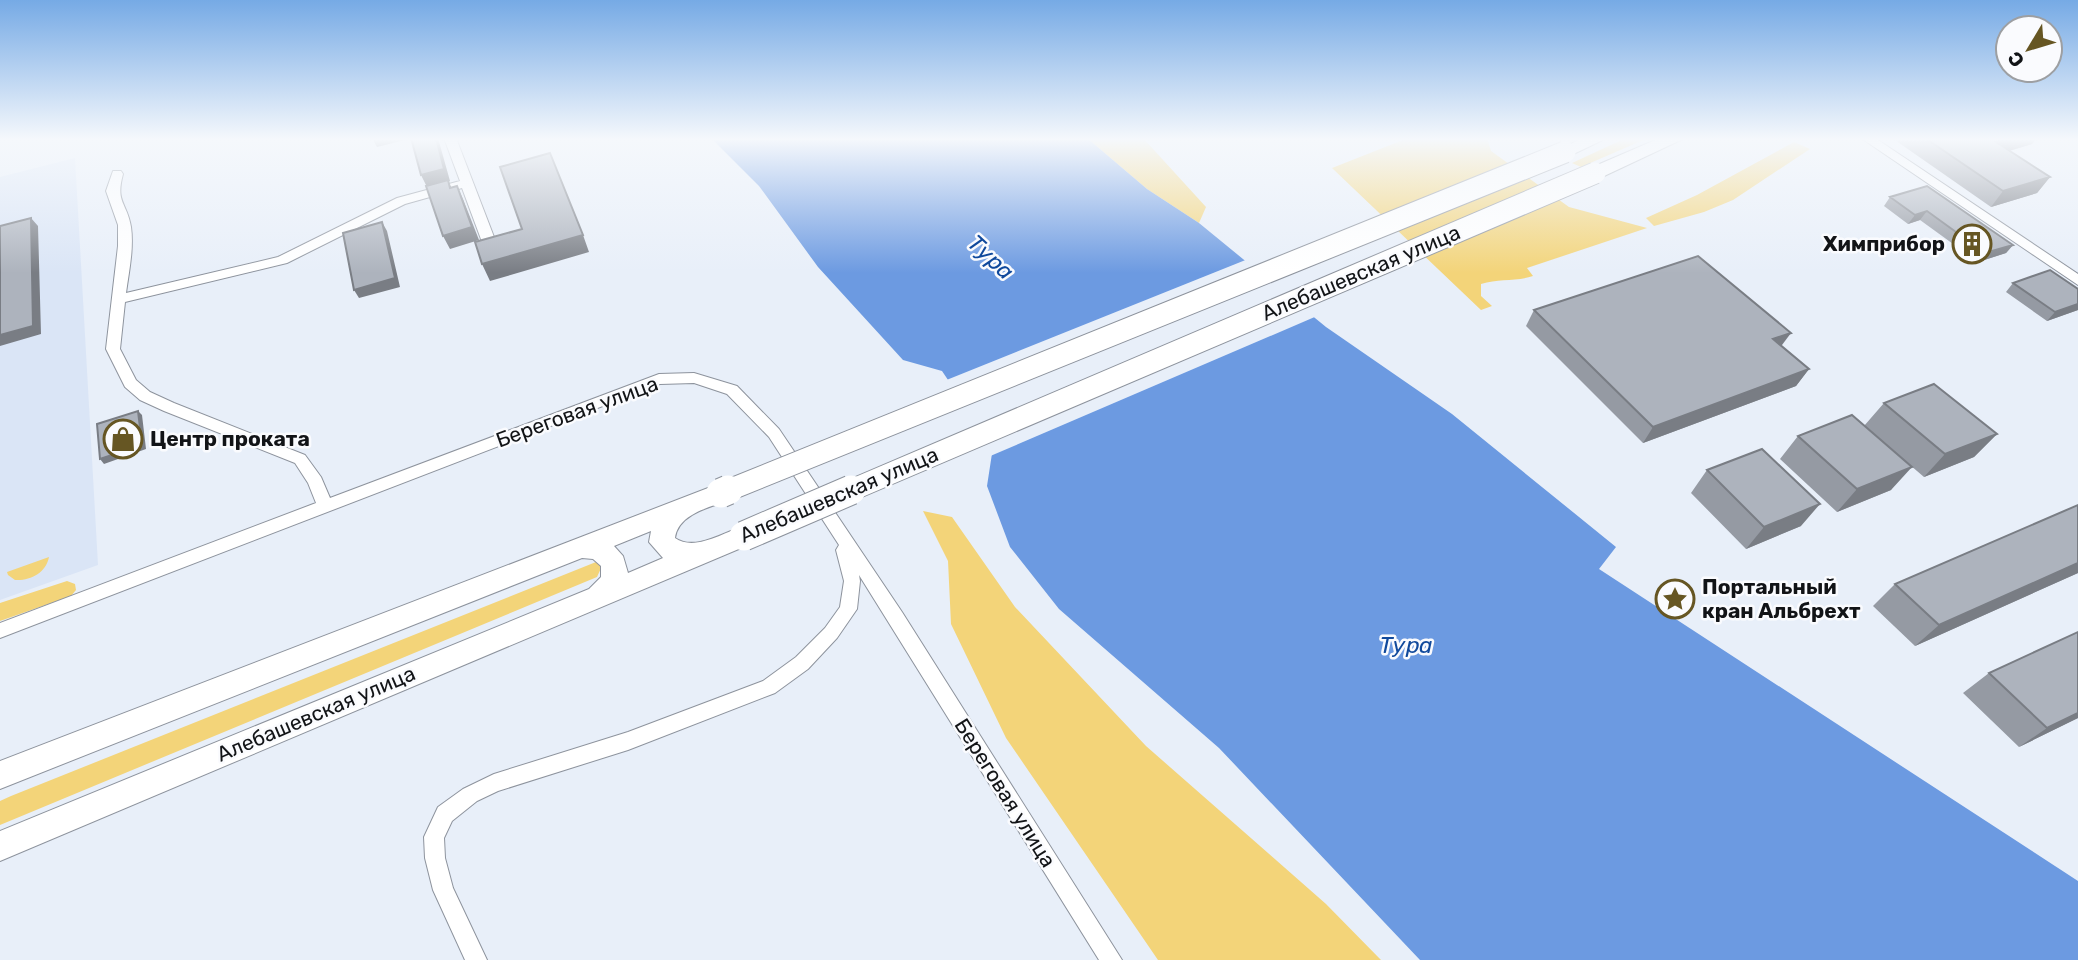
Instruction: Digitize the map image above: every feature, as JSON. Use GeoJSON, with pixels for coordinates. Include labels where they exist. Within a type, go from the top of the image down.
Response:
{"type":"FeatureCollection","features":[{"type":"Feature","properties":{"kind":"main road","name":"Алебашевская улица"},"geometry":{"type":"LineString","coordinates":[[0,775],[722,493],[1488,183]]}},
{"type":"Feature","properties":{"kind":"main road","name":"Алебашевская улица"},"geometry":{"type":"LineString","coordinates":[[0,846],[711,550],[1572,183]]}},
{"type":"Feature","properties":{"kind":"main road"},"geometry":{"type":"LineString","coordinates":[[685,507],[664,526],[662,542],[666,548],[681,555],[711,550]]}},
{"type":"Feature","properties":{"kind":"main road"},"geometry":{"type":"LineString","coordinates":[[581,548],[603,550],[611,556],[616,570],[613,581],[605,592],[592,600]]}},
{"type":"Feature","properties":{"kind":"street"},"geometry":{"type":"LineString","coordinates":[[114,183],[112,191],[124,225],[125,246],[113,349],[130,383],[145,396],[169,407],[300,459],[315,481],[326,508]]}},
{"type":"Feature","properties":{"kind":"street"},"geometry":{"type":"LineString","coordinates":[[120,299],[282,260],[401,201],[465,183],[492,250]]}},
{"type":"Feature","properties":{"kind":"street"},"geometry":{"type":"LineString","coordinates":[[1934,183],[2078,280]]}},
{"type":"Feature","properties":{"kind":"street","name":"Береговая улица"},"geometry":{"type":"LineString","coordinates":[[0,631],[659,379],[694,378],[732,390],[752,408],[800,470],[840,537],[896,617],[1111,960]]}},
{"type":"Feature","properties":{"kind":"street"},"geometry":{"type":"LineString","coordinates":[[476,960],[443,890],[435,858],[435,837],[445,814],[470,794],[494,783],[628,741],[734,703],[769,687],[802,663],[831,633],[848,609],[852,581],[840,537]]}},
{"type":"Feature","properties":{"kind":"shaded area"},"geometry":{"type":"Polygon","coordinates":[[[0,183],[76,183],[98,565],[0,600],[0,183]]]}},
{"type":"Feature","properties":{"kind":"shaded area"},"geometry":{"type":"Polygon","coordinates":[[[1140,183],[1184,183],[1206,207],[1199,223],[1140,183]]]}},
{"type":"Feature","properties":{"kind":"shaded area"},"geometry":{"type":"Polygon","coordinates":[[[1348,183],[1535,183],[1569,207],[1647,228],[1527,268],[1533,276],[1481,284],[1481,296],[1492,306],[1481,310],[1348,183]]]}},
{"type":"Feature","properties":{"kind":"shaded area"},"geometry":{"type":"Polygon","coordinates":[[[1719,183],[1759,183],[1733,200],[1704,212],[1654,226],[1646,218],[1719,183]]]}},
{"type":"Feature","properties":{"kind":"shaded area"},"geometry":{"type":"Polygon","coordinates":[[[923,511],[952,517],[1015,607],[1146,746],[1326,904],[1381,960],[1158,960],[1006,738],[951,624],[948,561],[923,511]]]}},
{"type":"Feature","properties":{"kind":"shaded area"},"geometry":{"type":"Polygon","coordinates":[[[49,557],[41,572],[32,577],[15,580],[8,575],[7,572],[49,557]]]}},
{"type":"Feature","properties":{"kind":"shaded area"},"geometry":{"type":"Polygon","coordinates":[[[596,562],[602,566],[597,577],[0,825],[0,801],[11,796],[596,562]]]}},
{"type":"Feature","properties":{"kind":"shaded area"},"geometry":{"type":"Polygon","coordinates":[[[67,581],[75,584],[76,590],[71,596],[0,621],[0,603],[67,581]]]}},
{"type":"Feature","properties":{"kind":"water","name":"Тура"},"geometry":{"type":"Polygon","coordinates":[[[756,183],[1140,183],[1199,223],[1326,327],[1452,414],[1616,547],[1599,569],[2078,881],[2078,960],[1420,960],[1219,748],[1059,609],[1010,547],[987,486],[993,447],[942,371],[903,360],[818,267],[756,183]]]}},
{"type":"Feature","properties":{"kind":"pier"},"geometry":{"type":"Polygon","coordinates":[[[1248,259],[1317,316],[988,457],[990,448],[944,381],[1248,259]]]}},
{"type":"Feature","properties":{"kind":"building"},"geometry":{"type":"Polygon","coordinates":[[[449,183],[450,188],[457,186],[472,227],[443,236],[426,186],[449,183]]]}},
{"type":"Feature","properties":{"kind":"building"},"geometry":{"type":"Polygon","coordinates":[[[506,183],[562,183],[583,235],[482,264],[475,242],[522,229],[506,183]]]}},
{"type":"Feature","properties":{"kind":"building"},"geometry":{"type":"Polygon","coordinates":[[[1991,183],[2031,183],[2003,191],[1991,183]]]}},
{"type":"Feature","properties":{"kind":"building"},"geometry":{"type":"Polygon","coordinates":[[[1927,186],[2013,245],[1985,253],[1927,211],[1915,215],[1890,197],[1927,186]]]}},
{"type":"Feature","properties":{"kind":"building"},"geometry":{"type":"Polygon","coordinates":[[[31,218],[33,326],[0,335],[0,226],[31,218]]]}},
{"type":"Feature","properties":{"kind":"building"},"geometry":{"type":"Polygon","coordinates":[[[382,222],[395,278],[354,290],[343,233],[382,222]]]}},
{"type":"Feature","properties":{"kind":"building"},"geometry":{"type":"Polygon","coordinates":[[[1698,256],[1791,333],[1773,339],[1809,369],[1653,427],[1534,310],[1698,256]]]}},
{"type":"Feature","properties":{"kind":"building"},"geometry":{"type":"Polygon","coordinates":[[[2050,270],[2078,289],[2078,304],[2055,312],[2013,283],[2050,270]]]}},
{"type":"Feature","properties":{"kind":"building"},"geometry":{"type":"Polygon","coordinates":[[[1934,384],[1997,434],[1945,454],[1884,403],[1934,384]]]}},
{"type":"Feature","properties":{"kind":"building"},"geometry":{"type":"Polygon","coordinates":[[[138,411],[142,445],[100,459],[97,424],[138,411]]]}},
{"type":"Feature","properties":{"kind":"building"},"geometry":{"type":"Polygon","coordinates":[[[1852,415],[1912,467],[1857,489],[1798,436],[1852,415]]]}},
{"type":"Feature","properties":{"kind":"building"},"geometry":{"type":"Polygon","coordinates":[[[1762,449],[1820,504],[1764,527],[1707,470],[1762,449]]]}},
{"type":"Feature","properties":{"kind":"building"},"geometry":{"type":"Polygon","coordinates":[[[2078,505],[2078,563],[1939,625],[1895,584],[2078,505]]]}},
{"type":"Feature","properties":{"kind":"building"},"geometry":{"type":"Polygon","coordinates":[[[2078,632],[2078,713],[2047,728],[1989,673],[2078,632]]]}},
{"type":"Feature","properties":{"kind":"place","name":"Химприбор"},"geometry":{"type":"Point","coordinates":[1972,244]}},
{"type":"Feature","properties":{"kind":"place","name":"Центр проката"},"geometry":{"type":"Point","coordinates":[123,439]}},
{"type":"Feature","properties":{"kind":"place","name":"Портальный кран Альбрехт"},"geometry":{"type":"Point","coordinates":[1675,599]}}]}
